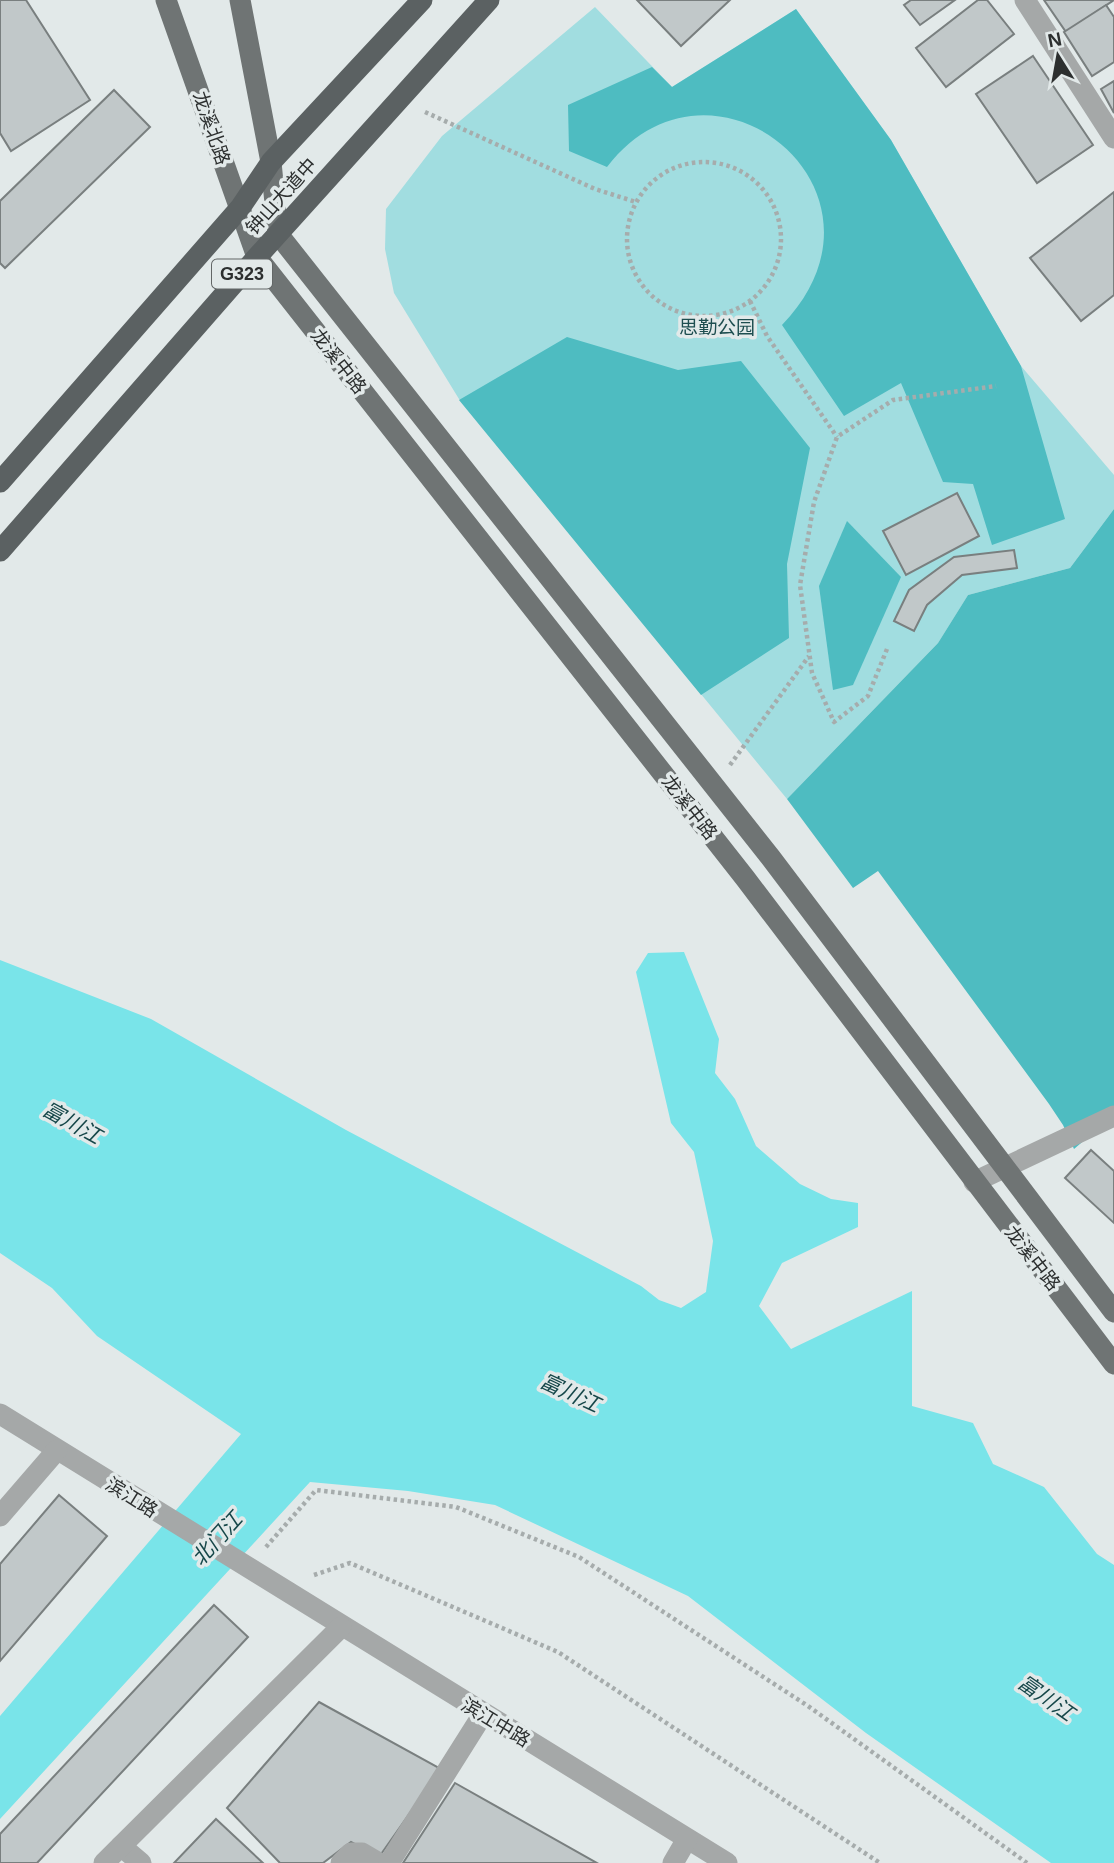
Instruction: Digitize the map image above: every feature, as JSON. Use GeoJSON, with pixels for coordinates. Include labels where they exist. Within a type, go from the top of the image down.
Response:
{"type":"FeatureCollection","features":[{"type":"Feature","properties":{"kind":"highway","name":"钟山大道中"},"geometry":{"type":"LineString","coordinates":[[0,482],[240,208],[271,162],[422,0]]}},
{"type":"Feature","properties":{"kind":"highway","name":"钟山大道中"},"geometry":{"type":"LineString","coordinates":[[0,551],[257,257],[489,0]]}},
{"type":"Feature","properties":{"kind":"main road","name":"龙溪北路"},"geometry":{"type":"LineString","coordinates":[[166,0],[257,257]]}},
{"type":"Feature","properties":{"kind":"main road"},"geometry":{"type":"LineString","coordinates":[[240,0],[271,162],[278,234]]}},
{"type":"Feature","properties":{"kind":"main road","name":"龙溪中路"},"geometry":{"type":"LineString","coordinates":[[278,234],[715,787],[1114,1312]]}},
{"type":"Feature","properties":{"kind":"main road","name":"龙溪中路"},"geometry":{"type":"LineString","coordinates":[[257,257],[745,878],[1114,1364]]}},
{"type":"Feature","properties":{"kind":"street"},"geometry":{"type":"LineString","coordinates":[[1025,0],[1114,138]]}},
{"type":"Feature","properties":{"kind":"street"},"geometry":{"type":"LineString","coordinates":[[974,1182],[1114,1116]]}},
{"type":"Feature","properties":{"kind":"street","name":"滨江路"},"geometry":{"type":"LineString","coordinates":[[0,1414],[263,1579]]}},
{"type":"Feature","properties":{"kind":"street"},"geometry":{"type":"LineString","coordinates":[[0,1516],[57,1450]]}},
{"type":"Feature","properties":{"kind":"street","name":"滨江中路"},"geometry":{"type":"LineString","coordinates":[[263,1579],[727,1863]]}},
{"type":"Feature","properties":{"kind":"street"},"geometry":{"type":"LineString","coordinates":[[104,1863],[341,1627]]}},
{"type":"Feature","properties":{"kind":"street"},"geometry":{"type":"LineString","coordinates":[[389,1863],[483,1714]]}},
{"type":"Feature","properties":{"kind":"street"},"geometry":{"type":"LineString","coordinates":[[673,1863],[687,1839]]}},
{"type":"Feature","properties":{"kind":"street"},"geometry":{"type":"LineString","coordinates":[[121,1846],[141,1863]]}},
{"type":"Feature","properties":{"kind":"street"},"geometry":{"type":"LineString","coordinates":[[341,1863],[351,1853],[362,1853],[379,1863]]}},
{"type":"Feature","properties":{"kind":"path"},"geometry":{"type":"LineString","coordinates":[[399,100],[595,189],[636,202]]}},
{"type":"Feature","properties":{"kind":"path"},"geometry":{"type":"LineString","coordinates":[[720,164],[755,181],[776,213],[780,251],[765,287],[750,301],[731,311],[710,316],[690,315],[670,308],[653,297],[639,281],[630,262],[628,232],[636,202],[648,186],[681,166],[720,164]]}},
{"type":"Feature","properties":{"kind":"path"},"geometry":{"type":"LineString","coordinates":[[750,301],[767,336],[837,437]]}},
{"type":"Feature","properties":{"kind":"path"},"geometry":{"type":"LineString","coordinates":[[887,649],[868,696],[834,722],[812,673],[800,585],[814,502],[837,437],[893,400],[996,386]]}},
{"type":"Feature","properties":{"kind":"path"},"geometry":{"type":"LineString","coordinates":[[715,787],[809,655]]}},
{"type":"Feature","properties":{"kind":"path"},"geometry":{"type":"LineString","coordinates":[[263,1579],[316,1490],[456,1507],[579,1557],[808,1706],[1027,1863]]}},
{"type":"Feature","properties":{"kind":"path"},"geometry":{"type":"LineString","coordinates":[[263,1579],[350,1563],[558,1652],[880,1863]]}},
{"type":"Feature","properties":{"kind":"green space","name":"思勤公园"},"geometry":{"type":"Polygon","coordinates":[[[595,7],[672,87],[796,9],[891,140],[1021,366],[1114,475],[1114,509],[1070,568],[968,595],[938,643],[787,799],[459,399],[394,293],[385,249],[386,209],[442,136],[595,7]]]}},
{"type":"Feature","properties":{"kind":"shaded area"},"geometry":{"type":"Polygon","coordinates":[[[796,9],[891,140],[1021,366],[1065,519],[992,545],[973,484],[943,482],[901,383],[844,416],[782,325],[816,274],[824,225],[811,180],[782,145],[742,122],[696,115],[650,129],[607,167],[569,151],[568,105],[652,67],[672,87],[796,9]]]}},
{"type":"Feature","properties":{"kind":"shaded area"},"geometry":{"type":"Polygon","coordinates":[[[567,337],[678,370],[741,361],[810,448],[787,564],[789,638],[701,695],[459,400],[567,337]]]}},
{"type":"Feature","properties":{"kind":"shaded area"},"geometry":{"type":"Polygon","coordinates":[[[1114,509],[1114,1115],[1074,1149],[1049,1104],[878,871],[853,888],[787,799],[938,643],[968,595],[1070,568],[1114,509]]]}},
{"type":"Feature","properties":{"kind":"shaded area"},"geometry":{"type":"Polygon","coordinates":[[[847,521],[901,577],[853,685],[833,690],[819,586],[847,521]]]}},
{"type":"Feature","properties":{"kind":"water"},"geometry":{"type":"Polygon","coordinates":[[[684,952],[719,1039],[715,1073],[735,1099],[756,1146],[800,1184],[831,1199],[858,1203],[858,1227],[782,1263],[759,1306],[791,1349],[912,1291],[912,1406],[973,1423],[993,1464],[1044,1487],[1097,1554],[1114,1565],[1114,1863],[1051,1863],[866,1733],[688,1596],[495,1505],[408,1491],[310,1482],[0,1819],[0,1716],[241,1434],[97,1336],[52,1288],[0,1253],[0,960],[151,1019],[346,1130],[641,1286],[659,1300],[681,1308],[706,1292],[713,1241],[694,1152],[671,1123],[636,972],[648,953],[684,952]]]}},
{"type":"Feature","properties":{"kind":"building"},"geometry":{"type":"Polygon","coordinates":[[[0,0],[26,0],[90,100],[11,151],[0,133],[0,0]]]}},
{"type":"Feature","properties":{"kind":"building"},"geometry":{"type":"Polygon","coordinates":[[[637,0],[730,0],[681,46],[637,0]]]}},
{"type":"Feature","properties":{"kind":"building"},"geometry":{"type":"Polygon","coordinates":[[[911,0],[955,0],[920,25],[904,5],[911,0]]]}},
{"type":"Feature","properties":{"kind":"building"},"geometry":{"type":"Polygon","coordinates":[[[978,0],[987,0],[1014,34],[946,87],[916,48],[978,0]]]}},
{"type":"Feature","properties":{"kind":"building"},"geometry":{"type":"Polygon","coordinates":[[[1044,0],[1114,0],[1066,32],[1044,0]]]}},
{"type":"Feature","properties":{"kind":"building"},"geometry":{"type":"Polygon","coordinates":[[[1106,5],[1114,17],[1114,62],[1092,76],[1064,32],[1106,5]]]}},
{"type":"Feature","properties":{"kind":"building"},"geometry":{"type":"Polygon","coordinates":[[[1033,56],[1093,145],[1037,183],[976,94],[1033,56]]]}},
{"type":"Feature","properties":{"kind":"building"},"geometry":{"type":"Polygon","coordinates":[[[1114,81],[1114,113],[1101,89],[1114,81]]]}},
{"type":"Feature","properties":{"kind":"building"},"geometry":{"type":"Polygon","coordinates":[[[114,90],[150,127],[5,268],[0,263],[0,201],[114,90]]]}},
{"type":"Feature","properties":{"kind":"building"},"geometry":{"type":"Polygon","coordinates":[[[1114,192],[1114,295],[1081,321],[1030,258],[1114,192]]]}},
{"type":"Feature","properties":{"kind":"building"},"geometry":{"type":"Polygon","coordinates":[[[957,493],[979,536],[906,575],[883,531],[957,493]]]}},
{"type":"Feature","properties":{"kind":"building"},"geometry":{"type":"Polygon","coordinates":[[[1014,550],[1017,568],[962,575],[927,605],[914,631],[894,621],[909,590],[954,557],[1014,550]]]}},
{"type":"Feature","properties":{"kind":"building"},"geometry":{"type":"Polygon","coordinates":[[[1091,1150],[1114,1171],[1114,1223],[1065,1178],[1091,1150]]]}},
{"type":"Feature","properties":{"kind":"building"},"geometry":{"type":"Polygon","coordinates":[[[59,1495],[107,1536],[0,1661],[0,1564],[59,1495]]]}},
{"type":"Feature","properties":{"kind":"building"},"geometry":{"type":"Polygon","coordinates":[[[214,1605],[248,1637],[37,1863],[0,1863],[0,1834],[214,1605]]]}},
{"type":"Feature","properties":{"kind":"building"},"geometry":{"type":"Polygon","coordinates":[[[319,1702],[441,1769],[379,1857],[351,1842],[323,1863],[280,1863],[227,1808],[319,1702]]]}},
{"type":"Feature","properties":{"kind":"building"},"geometry":{"type":"Polygon","coordinates":[[[455,1783],[597,1863],[403,1863],[455,1783]]]}},
{"type":"Feature","properties":{"kind":"building"},"geometry":{"type":"Polygon","coordinates":[[[216,1819],[263,1863],[174,1863],[216,1819]]]}},
{"type":"Feature","properties":{"kind":"water label","name":"富川江"},"geometry":{"type":"Point","coordinates":[72,1123]}},
{"type":"Feature","properties":{"kind":"water label","name":"富川江"},"geometry":{"type":"Point","coordinates":[570,1393]}},
{"type":"Feature","properties":{"kind":"water label","name":"北门江"},"geometry":{"type":"Point","coordinates":[217,1539]}},
{"type":"Feature","properties":{"kind":"water label","name":"富川江"},"geometry":{"type":"Point","coordinates":[1046,1698]}}]}
